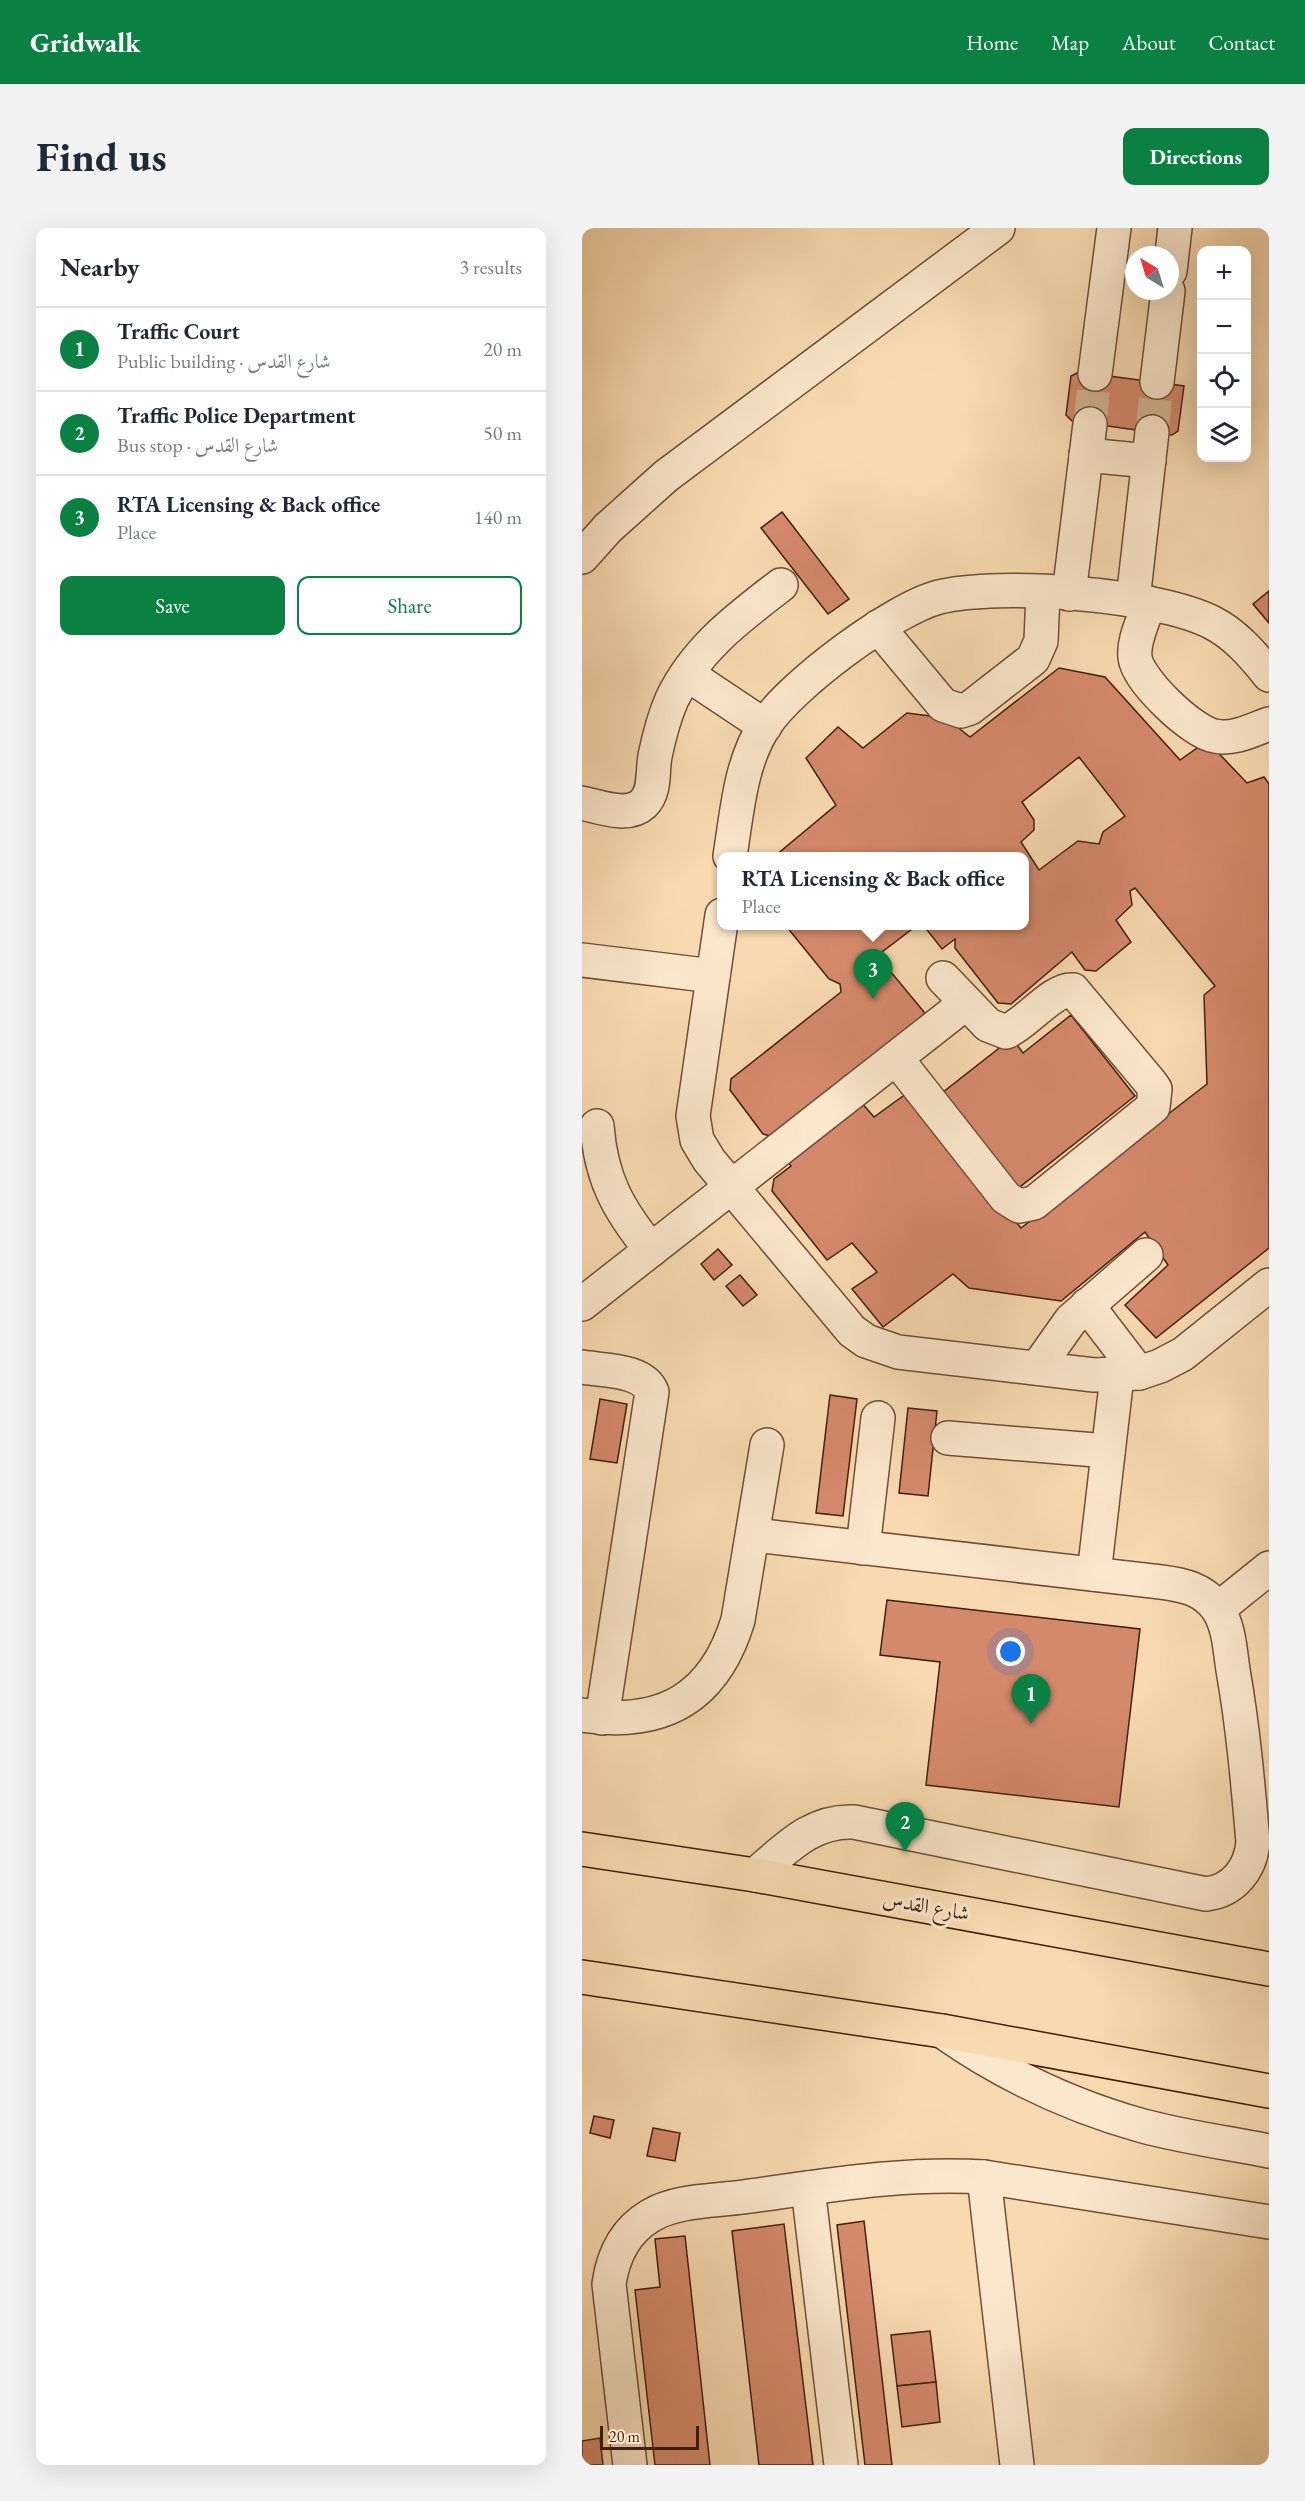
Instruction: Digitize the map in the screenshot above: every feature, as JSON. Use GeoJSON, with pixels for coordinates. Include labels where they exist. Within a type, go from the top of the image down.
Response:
{"type":"FeatureCollection","features":[{"type":"Feature","properties":{"kind":"main road","name":"شارع القدس"},"geometry":{"type":"LineString","coordinates":[[582,1849],[755,1875],[1269,1969]]}},
{"type":"Feature","properties":{"kind":"main road"},"geometry":{"type":"LineString","coordinates":[[582,1977],[942,2031],[1269,2091]]}},
{"type":"Feature","properties":{"kind":"street"},"geometry":{"type":"LineString","coordinates":[[582,558],[615,521],[666,476],[998,228]]}},
{"type":"Feature","properties":{"kind":"street"},"geometry":{"type":"LineString","coordinates":[[1095,374],[1114,228]]}},
{"type":"Feature","properties":{"kind":"street"},"geometry":{"type":"LineString","coordinates":[[1173,246],[1175,228]]}},
{"type":"Feature","properties":{"kind":"street"},"geometry":{"type":"LineString","coordinates":[[1157,382],[1167,300]]}},
{"type":"Feature","properties":{"kind":"street"},"geometry":{"type":"LineString","coordinates":[[878,627],[943,705],[961,711],[970,708],[1033,659],[1041,641],[1056,593],[1088,439],[1150,447],[1141,602],[1135,648],[1137,666],[1146,681],[1190,724],[1214,736],[1229,737],[1269,724]]}},
{"type":"Feature","properties":{"kind":"street"},"geometry":{"type":"LineString","coordinates":[[582,803],[620,811],[632,810],[644,804],[653,784],[654,759],[661,728],[672,699],[687,674],[705,648],[781,585]]}},
{"type":"Feature","properties":{"kind":"street"},"geometry":{"type":"LineString","coordinates":[[731,852],[743,779],[752,750],[765,726],[782,704],[878,627],[938,597],[960,593],[1006,591],[1056,593],[1141,602],[1190,613],[1215,624],[1238,640],[1269,675]]}},
{"type":"Feature","properties":{"kind":"street"},"geometry":{"type":"LineString","coordinates":[[687,674],[765,726]]}},
{"type":"Feature","properties":{"kind":"street"},"geometry":{"type":"LineString","coordinates":[[720,930],[693,1116],[694,1128],[702,1151],[840,1318],[866,1341],[898,1352],[1036,1368],[1128,1375],[1160,1366],[1183,1354],[1269,1285]]}},
{"type":"Feature","properties":{"kind":"street"},"geometry":{"type":"LineString","coordinates":[[582,960],[713,976]]}},
{"type":"Feature","properties":{"kind":"street"},"geometry":{"type":"LineString","coordinates":[[896,1058],[1006,1197],[1018,1206],[1034,1203],[1148,1115],[1153,1107],[1155,1089],[1073,990],[1059,993],[1016,1028],[1006,1032],[988,1025],[943,978]]}},
{"type":"Feature","properties":{"kind":"street"},"geometry":{"type":"LineString","coordinates":[[582,1304],[966,1003]]}},
{"type":"Feature","properties":{"kind":"street"},"geometry":{"type":"LineString","coordinates":[[597,1126],[599,1153],[606,1180],[617,1204],[651,1250]]}},
{"type":"Feature","properties":{"kind":"street"},"geometry":{"type":"LineString","coordinates":[[1036,1368],[1058,1335],[1087,1305],[1146,1255]]}},
{"type":"Feature","properties":{"kind":"street"},"geometry":{"type":"LineString","coordinates":[[1087,1305],[1128,1375],[1108,1451],[1094,1574]]}},
{"type":"Feature","properties":{"kind":"street"},"geometry":{"type":"LineString","coordinates":[[582,1367],[638,1377],[649,1385],[652,1392],[592,1716],[629,1719],[655,1714],[679,1703],[700,1688],[718,1668],[730,1645],[738,1620],[754,1535],[767,1445]]}},
{"type":"Feature","properties":{"kind":"street"},"geometry":{"type":"LineString","coordinates":[[863,1548],[878,1418]]}},
{"type":"Feature","properties":{"kind":"street"},"geometry":{"type":"LineString","coordinates":[[948,1438],[1108,1451]]}},
{"type":"Feature","properties":{"kind":"street"},"geometry":{"type":"LineString","coordinates":[[754,1535],[1189,1586],[1205,1595],[1218,1609],[1257,1740],[1258,1775],[1252,1854],[1241,1876],[1213,1893],[1199,1893],[854,1822],[838,1822],[810,1830],[755,1875]]}},
{"type":"Feature","properties":{"kind":"street"},"geometry":{"type":"LineString","coordinates":[[1218,1609],[1269,1568]]}},
{"type":"Feature","properties":{"kind":"street"},"geometry":{"type":"LineString","coordinates":[[942,2031],[980,2058],[1062,2097],[1144,2126],[1269,2151]]}},
{"type":"Feature","properties":{"kind":"street"},"geometry":{"type":"LineString","coordinates":[[984,2177],[1017,2465]]}},
{"type":"Feature","properties":{"kind":"street"},"geometry":{"type":"LineString","coordinates":[[630,2465],[609,2284],[617,2252],[626,2238],[636,2226],[667,2208],[892,2178],[984,2177],[1269,2222]]}},
{"type":"Feature","properties":{"kind":"street"},"geometry":{"type":"LineString","coordinates":[[808,2188],[841,2465]]}},
{"type":"Feature","properties":{"kind":"building"},"geometry":{"type":"Polygon","coordinates":[[[1079,372],[1184,386],[1178,431],[1172,435],[1072,421],[1066,415],[1071,376],[1079,372]]]}},
{"type":"Feature","properties":{"kind":"building"},"geometry":{"type":"Polygon","coordinates":[[[782,512],[849,599],[828,614],[761,528],[782,512]]]}},
{"type":"Feature","properties":{"kind":"building"},"geometry":{"type":"Polygon","coordinates":[[[1269,591],[1269,623],[1253,604],[1269,591]]]}},
{"type":"Feature","properties":{"kind":"building"},"geometry":{"type":"Polygon","coordinates":[[[1059,668],[1105,677],[1180,760],[1207,741],[1247,783],[1264,777],[1269,784],[1269,1248],[1156,1338],[1125,1305],[1168,1265],[1145,1232],[1061,1301],[969,1288],[953,1274],[883,1327],[852,1289],[877,1272],[852,1243],[827,1260],[772,1191],[774,1179],[791,1166],[786,1159],[861,1102],[874,1117],[910,1091],[1021,1228],[1207,1084],[1204,995],[1215,986],[1135,888],[1130,891],[1132,905],[1116,920],[1131,942],[1096,971],[1085,970],[1072,952],[1011,1004],[998,1003],[955,948],[955,939],[942,949],[927,930],[1029,930],[1029,854],[1039,870],[1078,841],[1099,844],[1103,832],[1125,816],[1079,757],[1022,802],[1034,820],[1034,830],[1021,842],[1027,852],[780,852],[836,805],[806,758],[838,727],[863,748],[907,713],[946,718],[970,737],[1059,668]]]}},
{"type":"Feature","properties":{"kind":"building"},"geometry":{"type":"Polygon","coordinates":[[[789,930],[911,930],[873,959],[886,966],[924,1012],[923,1020],[774,1137],[763,1134],[730,1090],[731,1079],[841,992],[840,984],[829,979],[789,930]]]}},
{"type":"Feature","properties":{"kind":"building"},"geometry":{"type":"Polygon","coordinates":[[[1071,1015],[1135,1096],[1011,1194],[942,1093],[1012,1038],[1023,1053],[1071,1015]]]}},
{"type":"Feature","properties":{"kind":"building"},"geometry":{"type":"Polygon","coordinates":[[[718,1249],[732,1265],[714,1280],[701,1264],[718,1249]]]}},
{"type":"Feature","properties":{"kind":"building"},"geometry":{"type":"Polygon","coordinates":[[[740,1275],[757,1295],[743,1306],[726,1286],[740,1275]]]}},
{"type":"Feature","properties":{"kind":"building"},"geometry":{"type":"Polygon","coordinates":[[[830,1395],[857,1399],[843,1516],[816,1513],[830,1395]]]}},
{"type":"Feature","properties":{"kind":"building"},"geometry":{"type":"Polygon","coordinates":[[[600,1399],[627,1404],[617,1463],[590,1459],[600,1399]]]}},
{"type":"Feature","properties":{"kind":"building"},"geometry":{"type":"Polygon","coordinates":[[[908,1408],[937,1411],[928,1496],[899,1493],[908,1408]]]}},
{"type":"Feature","properties":{"kind":"building"},"geometry":{"type":"Polygon","coordinates":[[[887,1600],[1140,1629],[1119,1807],[926,1785],[940,1662],[880,1655],[887,1600]]]}},
{"type":"Feature","properties":{"kind":"building"},"geometry":{"type":"Polygon","coordinates":[[[594,2116],[614,2120],[610,2138],[590,2133],[594,2116]]]}},
{"type":"Feature","properties":{"kind":"building"},"geometry":{"type":"Polygon","coordinates":[[[653,2128],[680,2133],[675,2161],[647,2156],[653,2128]]]}},
{"type":"Feature","properties":{"kind":"building"},"geometry":{"type":"Polygon","coordinates":[[[864,2221],[892,2465],[865,2465],[837,2225],[864,2221]]]}},
{"type":"Feature","properties":{"kind":"building"},"geometry":{"type":"Polygon","coordinates":[[[784,2224],[813,2465],[759,2465],[732,2231],[784,2224]]]}},
{"type":"Feature","properties":{"kind":"building"},"geometry":{"type":"Polygon","coordinates":[[[685,2236],[710,2465],[655,2465],[635,2290],[660,2287],[655,2239],[685,2236]]]}},
{"type":"Feature","properties":{"kind":"building"},"geometry":{"type":"Polygon","coordinates":[[[930,2331],[936,2382],[897,2386],[891,2335],[930,2331]]]}},
{"type":"Feature","properties":{"kind":"building"},"geometry":{"type":"Polygon","coordinates":[[[936,2382],[940,2422],[902,2427],[897,2386],[936,2382]]]}},
{"type":"Feature","properties":{"kind":"building"},"geometry":{"type":"Polygon","coordinates":[[[600,2438],[603,2465],[582,2465],[582,2441],[600,2438]]]}},
{"type":"Feature","properties":{"kind":"tunnel"},"geometry":{"type":"LineString","coordinates":[[1090,424],[1095,374]]}},
{"type":"Feature","properties":{"kind":"tunnel"},"geometry":{"type":"LineString","coordinates":[[1152,432],[1157,382]]}},
{"type":"Feature","properties":{"kind":"place","name":"RTA Licensing & Back office"},"geometry":{"type":"Point","coordinates":[873,999]}},
{"type":"Feature","properties":{"kind":"place","name":"Traffic Court"},"geometry":{"type":"Point","coordinates":[1031,1724]}},
{"type":"Feature","properties":{"kind":"place","name":"Traffic Police Department"},"geometry":{"type":"Point","coordinates":[905,1852]}}]}
